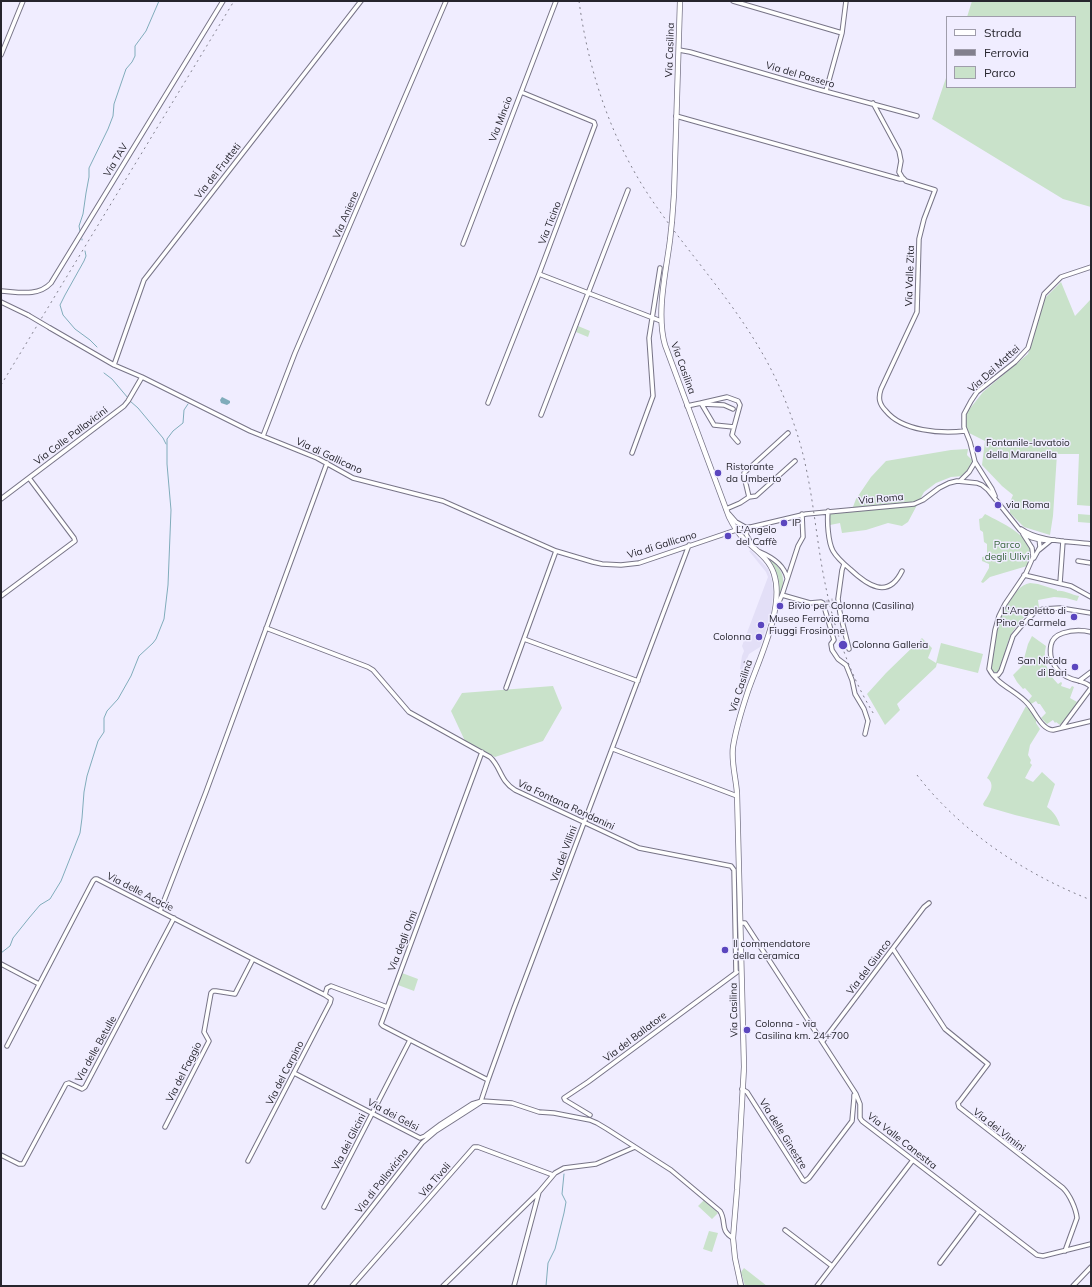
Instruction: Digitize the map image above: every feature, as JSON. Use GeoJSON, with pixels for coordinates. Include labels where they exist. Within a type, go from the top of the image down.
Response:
{"type":"FeatureCollection","features":[{"type":"Feature","properties":{"kind":"main road","name":"Via Casilina"},"geometry":{"type":"LineString","coordinates":[[680,1],[675,190],[661,321],[662,332],[665,345],[726,510],[736,530],[770,565],[776,586],[776,606],[772,624],[747,693],[735,738],[733,755],[737,796],[744,1060],[733,1238],[735,1261],[741,1286]]}},
{"type":"Feature","properties":{"kind":"street"},"geometry":{"type":"LineString","coordinates":[[1,55],[23,1]]}},
{"type":"Feature","properties":{"kind":"street","name":"Via TAV"},"geometry":{"type":"LineString","coordinates":[[1,291],[26,293],[36,292],[44,288],[52,281],[223,1]]}},
{"type":"Feature","properties":{"kind":"street","name":"Via dei Frutteti"},"geometry":{"type":"LineString","coordinates":[[114,364],[142,284],[148,274],[361,1]]}},
{"type":"Feature","properties":{"kind":"street","name":"Via Aniene"},"geometry":{"type":"LineString","coordinates":[[263,436],[295,353],[446,1]]}},
{"type":"Feature","properties":{"kind":"street","name":"Via Mincio"},"geometry":{"type":"LineString","coordinates":[[463,244],[556,1]]}},
{"type":"Feature","properties":{"kind":"street"},"geometry":{"type":"LineString","coordinates":[[733,1],[842,33]]}},
{"type":"Feature","properties":{"kind":"street"},"geometry":{"type":"LineString","coordinates":[[826,91],[842,33],[846,1]]}},
{"type":"Feature","properties":{"kind":"street","name":"Via del Passero"},"geometry":{"type":"LineString","coordinates":[[678,50],[690,52],[917,116]]}},
{"type":"Feature","properties":{"kind":"street","name":"Via Ticino"},"geometry":{"type":"LineString","coordinates":[[488,403],[539,274],[595,124],[594,122],[521,92]]}},
{"type":"Feature","properties":{"kind":"street"},"geometry":{"type":"LineString","coordinates":[[873,103],[899,151],[900,172],[903,179]]}},
{"type":"Feature","properties":{"kind":"street"},"geometry":{"type":"LineString","coordinates":[[676,116],[903,179]]}},
{"type":"Feature","properties":{"kind":"street","name":"Via Valle Zita"},"geometry":{"type":"LineString","coordinates":[[903,179],[935,190],[924,218],[919,239],[917,312],[880,391],[879,401],[892,419],[914,428],[948,432],[965,431]]}},
{"type":"Feature","properties":{"kind":"street"},"geometry":{"type":"LineString","coordinates":[[541,415],[628,190]]}},
{"type":"Feature","properties":{"kind":"street","name":"Via Dei Mattei"},"geometry":{"type":"LineString","coordinates":[[974,462],[963,420],[964,414],[971,401],[977,392],[1015,362],[1028,348],[1046,290],[1061,277],[1091,267]]}},
{"type":"Feature","properties":{"kind":"street"},"geometry":{"type":"LineString","coordinates":[[632,453],[653,396],[649,341],[660,268]]}},
{"type":"Feature","properties":{"kind":"street"},"geometry":{"type":"LineString","coordinates":[[539,274],[661,321]]}},
{"type":"Feature","properties":{"kind":"street","name":"Via di Gallicano"},"geometry":{"type":"LineString","coordinates":[[1,302],[28,315],[114,364],[263,436],[327,463],[348,475],[360,480],[443,501],[556,551],[597,563],[621,565],[639,563],[736,530]]}},
{"type":"Feature","properties":{"kind":"street","name":"Via Colle Pallavicini"},"geometry":{"type":"LineString","coordinates":[[1,499],[124,406],[142,377]]}},
{"type":"Feature","properties":{"kind":"street"},"geometry":{"type":"LineString","coordinates":[[687,406],[727,397],[738,402],[740,405],[732,435],[738,442]]}},
{"type":"Feature","properties":{"kind":"street"},"geometry":{"type":"LineString","coordinates":[[701,403],[724,405],[732,409]]}},
{"type":"Feature","properties":{"kind":"street"},"geometry":{"type":"LineString","coordinates":[[701,403],[715,426],[734,427]]}},
{"type":"Feature","properties":{"kind":"street"},"geometry":{"type":"LineString","coordinates":[[749,497],[744,473],[788,433]]}},
{"type":"Feature","properties":{"kind":"street"},"geometry":{"type":"LineString","coordinates":[[746,527],[735,521],[726,510],[749,497],[757,496],[795,461]]}},
{"type":"Feature","properties":{"kind":"street"},"geometry":{"type":"LineString","coordinates":[[960,481],[970,471],[974,462]]}},
{"type":"Feature","properties":{"kind":"street"},"geometry":{"type":"LineString","coordinates":[[974,462],[992,489],[996,499]]}},
{"type":"Feature","properties":{"kind":"street"},"geometry":{"type":"LineString","coordinates":[[160,911],[327,463]]}},
{"type":"Feature","properties":{"kind":"street"},"geometry":{"type":"LineString","coordinates":[[1,596],[74,541],[74,538],[29,478]]}},
{"type":"Feature","properties":{"kind":"street","name":"Via Roma"},"geometry":{"type":"LineString","coordinates":[[736,530],[744,530],[756,525],[802,514],[914,504],[944,485],[950,482],[960,481],[979,483],[996,499],[1020,530],[1027,536],[1039,539]]}},
{"type":"Feature","properties":{"kind":"street"},"geometry":{"type":"LineString","coordinates":[[828,511],[828,522],[833,552],[844,564],[865,582],[875,587],[894,584],[902,571]]}},
{"type":"Feature","properties":{"kind":"street"},"geometry":{"type":"LineString","coordinates":[[776,606],[782,595],[798,546],[804,537],[802,514]]}},
{"type":"Feature","properties":{"kind":"street"},"geometry":{"type":"LineString","coordinates":[[1013,521],[1024,531],[1039,539],[1091,544]]}},
{"type":"Feature","properties":{"kind":"street"},"geometry":{"type":"LineString","coordinates":[[751,527],[747,530],[746,535],[754,548]]}},
{"type":"Feature","properties":{"kind":"street","name":"Via Roma"},"geometry":{"type":"LineString","coordinates":[[736,530],[751,527]]}},
{"type":"Feature","properties":{"kind":"street"},"geometry":{"type":"LineString","coordinates":[[1020,530],[1031,545],[1034,554],[1032,562]]}},
{"type":"Feature","properties":{"kind":"street"},"geometry":{"type":"LineString","coordinates":[[1031,545],[1039,539]]}},
{"type":"Feature","properties":{"kind":"street"},"geometry":{"type":"LineString","coordinates":[[1039,539],[1040,547],[1006,604],[997,623],[989,669],[999,681],[1024,700],[1047,728],[1052,730],[1091,721]]}},
{"type":"Feature","properties":{"kind":"street"},"geometry":{"type":"LineString","coordinates":[[1038,551],[1053,540]]}},
{"type":"Feature","properties":{"kind":"street"},"geometry":{"type":"LineString","coordinates":[[1060,583],[1062,541]]}},
{"type":"Feature","properties":{"kind":"street","name":"Via dei Villini"},"geometry":{"type":"LineString","coordinates":[[481,1101],[689,545]]}},
{"type":"Feature","properties":{"kind":"street"},"geometry":{"type":"LineString","coordinates":[[506,688],[556,551]]}},
{"type":"Feature","properties":{"kind":"street"},"geometry":{"type":"LineString","coordinates":[[759,552],[781,565],[786,572],[787,579]]}},
{"type":"Feature","properties":{"kind":"street"},"geometry":{"type":"LineString","coordinates":[[1078,561],[1091,563]]}},
{"type":"Feature","properties":{"kind":"street"},"geometry":{"type":"LineString","coordinates":[[844,564],[838,599],[849,649]]}},
{"type":"Feature","properties":{"kind":"street"},"geometry":{"type":"LineString","coordinates":[[1024,575],[1076,588],[1091,597]]}},
{"type":"Feature","properties":{"kind":"street"},"geometry":{"type":"LineString","coordinates":[[782,595],[810,603],[824,602],[834,640],[831,644],[831,648],[838,659],[846,665],[852,680],[855,694],[864,709],[867,718],[865,734]]}},
{"type":"Feature","properties":{"kind":"street"},"geometry":{"type":"LineString","coordinates":[[833,600],[838,599]]}},
{"type":"Feature","properties":{"kind":"street"},"geometry":{"type":"LineString","coordinates":[[993,675],[997,675],[1000,672],[1014,634],[1035,612],[1062,608],[1091,613]]}},
{"type":"Feature","properties":{"kind":"street","name":"Via Fontana Rondanini"},"geometry":{"type":"LineString","coordinates":[[266,628],[367,666],[373,670],[408,712],[494,760],[503,778],[512,789],[639,848],[732,867],[734,870],[736,972]]}},
{"type":"Feature","properties":{"kind":"street"},"geometry":{"type":"LineString","coordinates":[[1062,727],[1091,687],[1064,675],[1056,669],[1051,658],[1051,647],[1055,637],[1059,634],[1069,631],[1091,632]]}},
{"type":"Feature","properties":{"kind":"street"},"geometry":{"type":"LineString","coordinates":[[524,639],[638,681]]}},
{"type":"Feature","properties":{"kind":"street"},"geometry":{"type":"LineString","coordinates":[[1079,681],[1091,672]]}},
{"type":"Feature","properties":{"kind":"street"},"geometry":{"type":"LineString","coordinates":[[613,749],[737,796]]}},
{"type":"Feature","properties":{"kind":"street","name":"Via degli Olmi"},"geometry":{"type":"LineString","coordinates":[[482,752],[387,1007],[382,1026],[488,1080]]}},
{"type":"Feature","properties":{"kind":"street","name":"Via delle Acacie"},"geometry":{"type":"LineString","coordinates":[[6,1046],[94,879],[97,879],[325,995]]}},
{"type":"Feature","properties":{"kind":"street","name":"Via del Giunco"},"geometry":{"type":"LineString","coordinates":[[823,1041],[924,906],[929,903]]}},
{"type":"Feature","properties":{"kind":"street","name":"Via delle Betulle"},"geometry":{"type":"LineString","coordinates":[[1,1155],[19,1164],[24,1164],[66,1084],[69,1083],[82,1089],[85,1088],[174,918]]}},
{"type":"Feature","properties":{"kind":"street","name":"Via Valle Canestra"},"geometry":{"type":"LineString","coordinates":[[741,923],[745,923],[856,1094],[859,1101],[859,1115],[861,1120],[1037,1255],[1043,1256],[1091,1244]]}},
{"type":"Feature","properties":{"kind":"street","name":"Via dei Vimini"},"geometry":{"type":"LineString","coordinates":[[892,949],[945,1029],[988,1064],[958,1103],[959,1108],[1068,1193],[1077,1218],[1065,1251]]}},
{"type":"Feature","properties":{"kind":"street","name":"Via del Faggio"},"geometry":{"type":"LineString","coordinates":[[165,1127],[209,1042],[204,1032],[211,993],[216,990],[235,994],[253,959]]}},
{"type":"Feature","properties":{"kind":"street"},"geometry":{"type":"LineString","coordinates":[[1,964],[39,984]]}},
{"type":"Feature","properties":{"kind":"street","name":"Via del Ballatore"},"geometry":{"type":"LineString","coordinates":[[590,1115],[564,1098],[588,1082],[736,972],[742,971]]}},
{"type":"Feature","properties":{"kind":"street"},"geometry":{"type":"LineString","coordinates":[[325,995],[328,987],[331,986],[387,1007]]}},
{"type":"Feature","properties":{"kind":"street","name":"Via del Carpino"},"geometry":{"type":"LineString","coordinates":[[248,1161],[330,1003],[331,999],[325,995]]}},
{"type":"Feature","properties":{"kind":"street","name":"Via dei Glicini"},"geometry":{"type":"LineString","coordinates":[[324,1207],[410,1040]]}},
{"type":"Feature","properties":{"kind":"street","name":"Via dei Gelsi"},"geometry":{"type":"LineString","coordinates":[[294,1073],[421,1138],[472,1104],[481,1101]]}},
{"type":"Feature","properties":{"kind":"street","name":"Via delle Ginestre"},"geometry":{"type":"LineString","coordinates":[[742,1090],[748,1092],[805,1181],[809,1178],[852,1121],[854,1095],[856,1094]]}},
{"type":"Feature","properties":{"kind":"street"},"geometry":{"type":"LineString","coordinates":[[481,1101],[512,1103],[540,1112],[554,1113],[593,1121],[677,1174],[718,1209],[723,1216],[724,1230],[733,1238]]}},
{"type":"Feature","properties":{"kind":"street","name":"Via di Pallavicina"},"geometry":{"type":"LineString","coordinates":[[310,1286],[425,1141],[436,1131],[476,1106],[481,1101]]}},
{"type":"Feature","properties":{"kind":"street","name":"Via Tivoli"},"geometry":{"type":"LineString","coordinates":[[352,1286],[474,1147],[478,1147],[553,1175]]}},
{"type":"Feature","properties":{"kind":"street"},"geometry":{"type":"LineString","coordinates":[[443,1286],[539,1192],[553,1175],[564,1168],[596,1164],[635,1147]]}},
{"type":"Feature","properties":{"kind":"street"},"geometry":{"type":"LineString","coordinates":[[817,1286],[913,1160]]}},
{"type":"Feature","properties":{"kind":"street"},"geometry":{"type":"LineString","coordinates":[[514,1286],[539,1192]]}},
{"type":"Feature","properties":{"kind":"street"},"geometry":{"type":"LineString","coordinates":[[940,1263],[979,1212]]}},
{"type":"Feature","properties":{"kind":"street"},"geometry":{"type":"LineString","coordinates":[[785,1230],[832,1266]]}},
{"type":"Feature","properties":{"kind":"street"},"geometry":{"type":"LineString","coordinates":[[1073,1286],[1091,1266]]}},
{"type":"Feature","properties":{"kind":"shaded area"},"geometry":{"type":"Polygon","coordinates":[[[751,550],[768,569],[772,581],[773,593],[771,613],[760,647],[749,654],[742,670],[740,669],[744,651],[742,646],[768,577],[766,572],[749,551],[751,550]]]}},
{"type":"Feature","properties":{"kind":"green space"},"geometry":{"type":"Polygon","coordinates":[[[972,1],[1091,1],[1091,207],[1063,199],[932,119],[946,78],[946,88],[1076,88],[1076,16],[967,16],[972,1]]]}},
{"type":"Feature","properties":{"kind":"green space"},"geometry":{"type":"Polygon","coordinates":[[[1061,282],[1075,316],[1091,299],[1091,506],[1077,505],[1079,454],[1057,454],[1053,516],[1050,535],[1024,527],[1010,513],[1010,502],[1013,495],[982,465],[985,441],[967,432],[964,421],[968,411],[983,392],[1028,354],[1045,298],[1061,282]]]}},
{"type":"Feature","properties":{"kind":"green space"},"geometry":{"type":"Polygon","coordinates":[[[578,326],[590,331],[588,337],[576,332],[578,326]]]}},
{"type":"Feature","properties":{"kind":"green space"},"geometry":{"type":"Polygon","coordinates":[[[968,449],[967,455],[972,460],[972,467],[963,476],[951,477],[936,483],[924,492],[908,522],[902,526],[888,523],[866,530],[842,533],[840,523],[830,525],[828,521],[829,513],[851,512],[856,499],[871,477],[886,461],[951,450],[968,449]]]}},
{"type":"Feature","properties":{"kind":"green space","name":"Parco degli Ulivi"},"geometry":{"type":"Polygon","coordinates":[[[985,514],[1014,530],[1020,535],[1030,547],[1032,555],[1027,566],[990,577],[983,583],[981,582],[989,568],[989,564],[982,561],[982,557],[987,556],[987,544],[984,542],[983,532],[980,530],[979,519],[985,514]]]}},
{"type":"Feature","properties":{"kind":"green space"},"geometry":{"type":"Polygon","coordinates":[[[1078,514],[1091,515],[1091,523],[1078,522],[1078,514]]]}},
{"type":"Feature","properties":{"kind":"green space"},"geometry":{"type":"Polygon","coordinates":[[[771,560],[781,572],[783,580],[783,585],[779,595],[776,573],[770,561],[771,560]]]}},
{"type":"Feature","properties":{"kind":"green space"},"geometry":{"type":"Polygon","coordinates":[[[1030,583],[1079,596],[1077,601],[1054,597],[1038,600],[1039,608],[1029,613],[1016,626],[1008,642],[1003,661],[998,672],[993,672],[991,669],[994,642],[1001,617],[1016,592],[1021,587],[1030,583]]]}},
{"type":"Feature","properties":{"kind":"green space"},"geometry":{"type":"Polygon","coordinates":[[[1032,636],[1046,646],[1045,662],[1051,676],[1058,684],[1061,682],[1062,683],[1061,686],[1070,689],[1072,686],[1074,687],[1070,698],[1077,702],[1078,700],[1080,701],[1060,725],[1056,722],[1055,723],[1053,720],[1047,724],[1041,718],[1046,713],[1036,701],[1031,704],[1028,701],[1032,696],[1025,688],[1023,689],[1013,675],[1022,666],[1028,644],[1032,636]]]}},
{"type":"Feature","properties":{"kind":"green space"},"geometry":{"type":"Polygon","coordinates":[[[922,638],[932,648],[928,658],[936,663],[941,643],[983,654],[978,673],[937,663],[936,667],[897,704],[900,710],[885,725],[867,694],[922,638]]]}},
{"type":"Feature","properties":{"kind":"green space"},"geometry":{"type":"Polygon","coordinates":[[[553,686],[562,708],[543,741],[495,757],[465,741],[451,711],[462,693],[553,686]]]}},
{"type":"Feature","properties":{"kind":"green space"},"geometry":{"type":"Polygon","coordinates":[[[1026,706],[1036,717],[1036,723],[1040,729],[1030,745],[1028,755],[1032,765],[1025,778],[1033,782],[1042,772],[1055,784],[1047,807],[1055,815],[1060,826],[1015,815],[984,806],[983,804],[991,791],[991,784],[987,778],[1026,706]]]}},
{"type":"Feature","properties":{"kind":"green space"},"geometry":{"type":"Polygon","coordinates":[[[402,973],[418,979],[414,991],[398,985],[402,973]]]}},
{"type":"Feature","properties":{"kind":"green space"},"geometry":{"type":"Polygon","coordinates":[[[704,1200],[718,1213],[712,1219],[698,1206],[704,1200]]]}},
{"type":"Feature","properties":{"kind":"green space"},"geometry":{"type":"Polygon","coordinates":[[[709,1231],[718,1233],[712,1252],[703,1249],[709,1231]]]}},
{"type":"Feature","properties":{"kind":"green space"},"geometry":{"type":"Polygon","coordinates":[[[744,1268],[767,1286],[745,1286],[741,1272],[744,1268]]]}},
{"type":"Feature","properties":{"kind":"water"},"geometry":{"type":"Polygon","coordinates":[[[222,397],[230,401],[230,403],[227,405],[221,403],[220,400],[222,397]]]}},
{"type":"Feature","properties":{"kind":"waterway"},"geometry":{"type":"LineString","coordinates":[[80,231],[79,226],[83,214],[89,168],[113,116],[114,104],[126,69],[135,56],[135,46],[146,31],[159,1]]}},
{"type":"Feature","properties":{"kind":"waterway"},"geometry":{"type":"LineString","coordinates":[[85,251],[86,256],[84,261],[60,305],[63,315],[75,329],[97,347]]}},
{"type":"Feature","properties":{"kind":"waterway"},"geometry":{"type":"LineString","coordinates":[[104,373],[112,379],[128,398]]}},
{"type":"Feature","properties":{"kind":"waterway"},"geometry":{"type":"LineString","coordinates":[[130,401],[138,408],[163,438],[166,444]]}},
{"type":"Feature","properties":{"kind":"waterway"},"geometry":{"type":"LineString","coordinates":[[1,953],[10,946],[13,938],[40,905],[50,899],[61,881],[80,833],[87,776],[98,741],[104,732],[104,718],[107,711],[118,699],[131,676],[139,656],[156,639],[164,619],[168,585],[171,510],[167,464],[167,439],[173,431],[183,423],[184,410],[188,404]]}},
{"type":"Feature","properties":{"kind":"waterway"},"geometry":{"type":"LineString","coordinates":[[546,1286],[548,1263],[555,1249],[566,1202],[562,1194],[564,1174]]}},
{"type":"Feature","properties":{"kind":"tunnel"},"geometry":{"type":"LineString","coordinates":[[826,602],[833,600]]}},
{"type":"Feature","properties":{"kind":"railway"},"geometry":{"type":"LineString","coordinates":[[1,385],[234,1]]}},
{"type":"Feature","properties":{"kind":"railway"},"geometry":{"type":"LineString","coordinates":[[579,1],[583,29],[596,82],[615,134],[627,159],[656,206],[741,320],[756,343],[783,395],[796,429],[805,463],[822,568],[833,618],[844,652],[858,685],[875,716]]}},
{"type":"Feature","properties":{"kind":"railway"},"geometry":{"type":"LineString","coordinates":[[744,663],[745,659]]}},
{"type":"Feature","properties":{"kind":"railway"},"geometry":{"type":"LineString","coordinates":[[917,775],[934,796],[953,815],[996,849],[1042,878],[1091,900]]}},
{"type":"Feature","properties":{"kind":"place","name":"Fontanile-lavatoio della Maranella"},"geometry":{"type":"Point","coordinates":[978,449]}},
{"type":"Feature","properties":{"kind":"place","name":"Ristorante da Umberto"},"geometry":{"type":"Point","coordinates":[718,473]}},
{"type":"Feature","properties":{"kind":"place","name":"via Roma"},"geometry":{"type":"Point","coordinates":[998,505]}},
{"type":"Feature","properties":{"kind":"place","name":"IP"},"geometry":{"type":"Point","coordinates":[784,523]}},
{"type":"Feature","properties":{"kind":"place","name":"L'Angelo del Caffè"},"geometry":{"type":"Point","coordinates":[728,536]}},
{"type":"Feature","properties":{"kind":"place","name":"Bivio per Colonna (Casilina)"},"geometry":{"type":"Point","coordinates":[780,606]}},
{"type":"Feature","properties":{"kind":"place","name":"L'Angoletto di Pino e Carmela"},"geometry":{"type":"Point","coordinates":[1074,617]}},
{"type":"Feature","properties":{"kind":"place","name":"Museo Ferrovia Roma Fiuggi Frosinone"},"geometry":{"type":"Point","coordinates":[761,625]}},
{"type":"Feature","properties":{"kind":"place","name":"Colonna"},"geometry":{"type":"Point","coordinates":[759,637]}},
{"type":"Feature","properties":{"kind":"place","name":"Colonna Galleria"},"geometry":{"type":"Point","coordinates":[843,645]}},
{"type":"Feature","properties":{"kind":"place","name":"San Nicola di Bari"},"geometry":{"type":"Point","coordinates":[1075,667]}},
{"type":"Feature","properties":{"kind":"place","name":"Il commendatore della ceramica"},"geometry":{"type":"Point","coordinates":[725,950]}},
{"type":"Feature","properties":{"kind":"place","name":"Colonna - via Casilina km. 24+700"},"geometry":{"type":"Point","coordinates":[747,1030]}}]}
